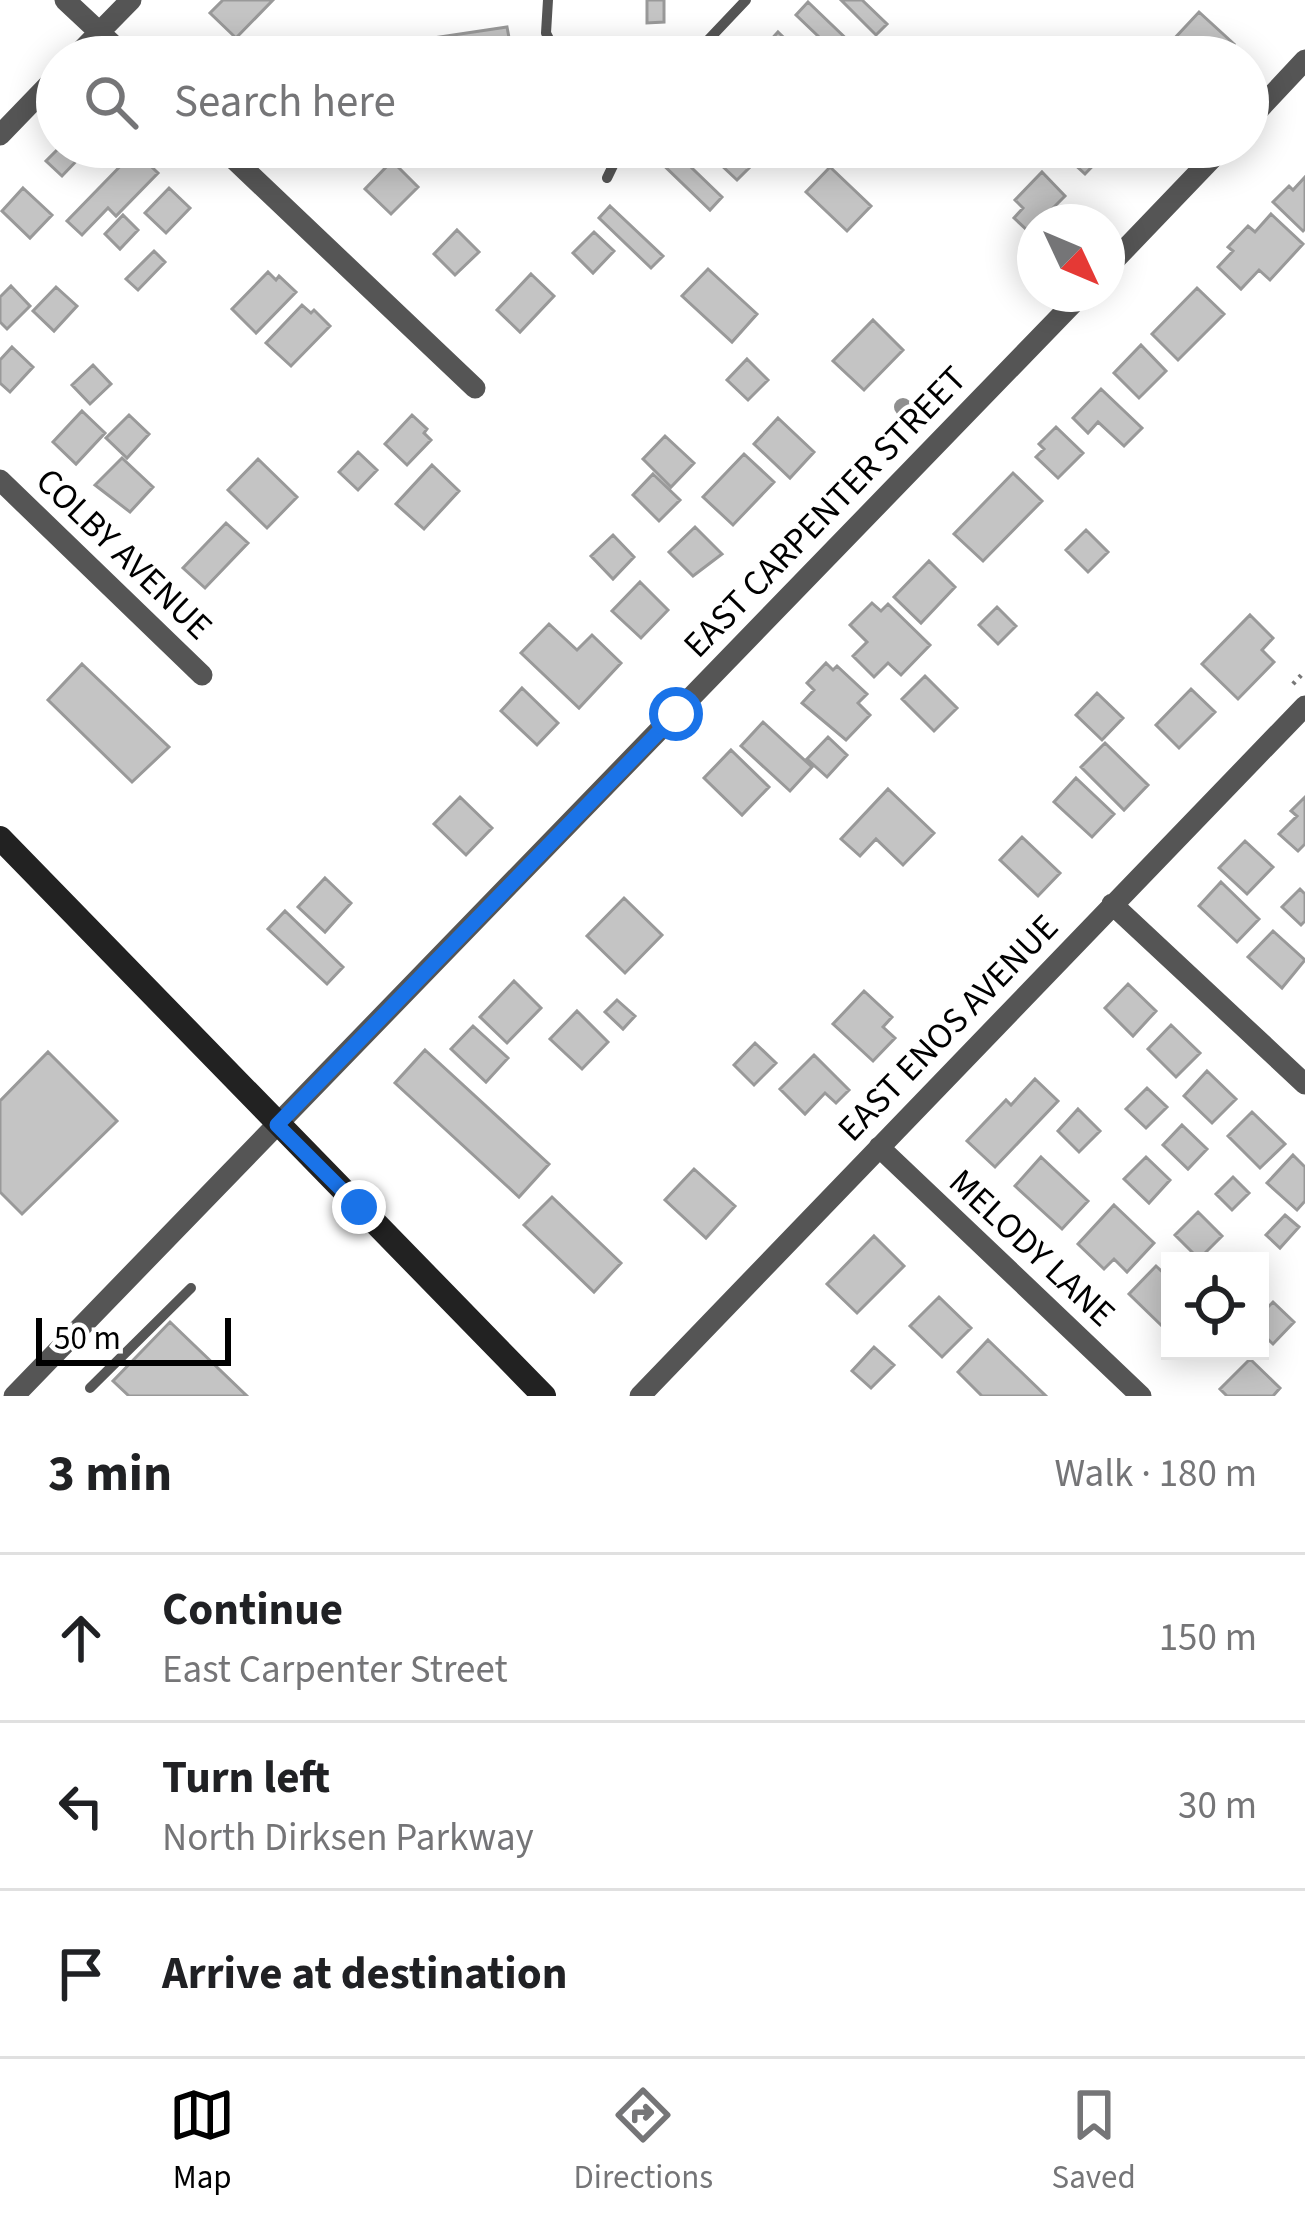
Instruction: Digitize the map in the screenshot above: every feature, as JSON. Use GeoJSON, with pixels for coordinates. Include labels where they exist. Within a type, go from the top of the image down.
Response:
{"type":"FeatureCollection","features":[{"type":"Feature","properties":{"kind":"main road"},"geometry":{"type":"LineString","coordinates":[[0,838],[544,1396]]}},
{"type":"Feature","properties":{"kind":"street"},"geometry":{"type":"LineString","coordinates":[[65,0],[104,36]]}},
{"type":"Feature","properties":{"kind":"street"},"geometry":{"type":"LineString","coordinates":[[96,36],[131,0]]}},
{"type":"Feature","properties":{"kind":"street"},"geometry":{"type":"LineString","coordinates":[[1269,99],[1305,61]]}},
{"type":"Feature","properties":{"kind":"street"},"geometry":{"type":"LineString","coordinates":[[0,135],[36,98]]}},
{"type":"Feature","properties":{"kind":"street"},"geometry":{"type":"LineString","coordinates":[[243,168],[475,388]]}},
{"type":"Feature","properties":{"kind":"street"},"geometry":{"type":"LineString","coordinates":[[1125,249],[1203,168]]}},
{"type":"Feature","properties":{"kind":"street","name":"EAST CARPENTER STREET"},"geometry":{"type":"LineString","coordinates":[[14,1396],[1065,312]]}},
{"type":"Feature","properties":{"kind":"street","name":"COLBY AVENUE"},"geometry":{"type":"LineString","coordinates":[[0,480],[202,675]]}},
{"type":"Feature","properties":{"kind":"street","name":"EAST ENOS AVENUE"},"geometry":{"type":"LineString","coordinates":[[640,1396],[1305,706]]}},
{"type":"Feature","properties":{"kind":"street"},"geometry":{"type":"LineString","coordinates":[[1112,904],[1305,1084]]}},
{"type":"Feature","properties":{"kind":"street","name":"MELODY LANE"},"geometry":{"type":"LineString","coordinates":[[879,1147],[1141,1396]]}},
{"type":"Feature","properties":{"kind":"lane"},"geometry":{"type":"LineString","coordinates":[[547,36],[548,0]]}},
{"type":"Feature","properties":{"kind":"lane"},"geometry":{"type":"LineString","coordinates":[[712,36],[746,0]]}},
{"type":"Feature","properties":{"kind":"lane"},"geometry":{"type":"LineString","coordinates":[[607,178],[612,168]]}},
{"type":"Feature","properties":{"kind":"lane"},"geometry":{"type":"LineString","coordinates":[[90,1388],[191,1288]]}},
{"type":"Feature","properties":{"kind":"building"},"geometry":{"type":"Polygon","coordinates":[[[223,0],[273,0],[238,36],[210,13],[223,0]]]}},
{"type":"Feature","properties":{"kind":"building"},"geometry":{"type":"Polygon","coordinates":[[[647,0],[664,0],[664,22],[647,23],[647,0]]]}},
{"type":"Feature","properties":{"kind":"building"},"geometry":{"type":"Polygon","coordinates":[[[841,0],[862,0],[887,24],[876,35],[841,0]]]}},
{"type":"Feature","properties":{"kind":"building"},"geometry":{"type":"Polygon","coordinates":[[[808,2],[843,36],[818,36],[796,15],[808,2]]]}},
{"type":"Feature","properties":{"kind":"building"},"geometry":{"type":"Polygon","coordinates":[[[1199,12],[1225,36],[1177,36],[1199,12]]]}},
{"type":"Feature","properties":{"kind":"building"},"geometry":{"type":"Polygon","coordinates":[[[507,27],[509,36],[446,36],[507,27]]]}},
{"type":"Feature","properties":{"kind":"building"},"geometry":{"type":"Polygon","coordinates":[[[118,168],[153,168],[158,173],[116,216],[108,208],[82,235],[67,221],[118,168]]]}},
{"type":"Feature","properties":{"kind":"building"},"geometry":{"type":"Polygon","coordinates":[[[385,168],[399,168],[418,187],[391,214],[365,189],[385,168]]]}},
{"type":"Feature","properties":{"kind":"building"},"geometry":{"type":"Polygon","coordinates":[[[666,168],[692,168],[722,197],[710,210],[666,168]]]}},
{"type":"Feature","properties":{"kind":"building"},"geometry":{"type":"Polygon","coordinates":[[[724,168],[749,168],[737,180],[724,168]]]}},
{"type":"Feature","properties":{"kind":"building"},"geometry":{"type":"Polygon","coordinates":[[[831,168],[871,206],[847,231],[806,192],[831,168]]]}},
{"type":"Feature","properties":{"kind":"building"},"geometry":{"type":"Polygon","coordinates":[[[1042,172],[1065,196],[1057,204],[1019,204],[1015,200],[1042,172]]]}},
{"type":"Feature","properties":{"kind":"building"},"geometry":{"type":"Polygon","coordinates":[[[1305,177],[1305,229],[1303,231],[1273,202],[1305,177]]]}},
{"type":"Feature","properties":{"kind":"building"},"geometry":{"type":"Polygon","coordinates":[[[23,188],[52,215],[30,238],[2,211],[23,188]]]}},
{"type":"Feature","properties":{"kind":"building"},"geometry":{"type":"Polygon","coordinates":[[[169,188],[190,208],[166,233],[145,213],[169,188]]]}},
{"type":"Feature","properties":{"kind":"building"},"geometry":{"type":"Polygon","coordinates":[[[610,206],[663,256],[651,268],[599,218],[610,206]]]}},
{"type":"Feature","properties":{"kind":"building"},"geometry":{"type":"Polygon","coordinates":[[[1271,214],[1303,244],[1270,280],[1259,270],[1241,289],[1218,267],[1233,251],[1228,247],[1248,226],[1255,232],[1271,214]]]}},
{"type":"Feature","properties":{"kind":"building"},"geometry":{"type":"Polygon","coordinates":[[[123,215],[138,230],[120,249],[105,234],[123,215]]]}},
{"type":"Feature","properties":{"kind":"building"},"geometry":{"type":"Polygon","coordinates":[[[457,230],[479,252],[455,275],[434,254],[457,230]]]}},
{"type":"Feature","properties":{"kind":"building"},"geometry":{"type":"Polygon","coordinates":[[[594,232],[614,251],[593,273],[573,253],[594,232]]]}},
{"type":"Feature","properties":{"kind":"building"},"geometry":{"type":"Polygon","coordinates":[[[154,251],[165,262],[138,290],[126,279],[154,251]]]}},
{"type":"Feature","properties":{"kind":"building"},"geometry":{"type":"Polygon","coordinates":[[[708,269],[757,314],[732,342],[682,296],[708,269]]]}},
{"type":"Feature","properties":{"kind":"building"},"geometry":{"type":"Polygon","coordinates":[[[268,272],[296,292],[256,333],[232,309],[268,272]]]}},
{"type":"Feature","properties":{"kind":"building"},"geometry":{"type":"Polygon","coordinates":[[[531,274],[554,296],[520,332],[497,310],[531,274]]]}},
{"type":"Feature","properties":{"kind":"building"},"geometry":{"type":"Polygon","coordinates":[[[11,286],[30,306],[7,329],[0,322],[0,297],[11,286]]]}},
{"type":"Feature","properties":{"kind":"building"},"geometry":{"type":"Polygon","coordinates":[[[56,287],[77,306],[54,331],[33,311],[56,287]]]}},
{"type":"Feature","properties":{"kind":"building"},"geometry":{"type":"Polygon","coordinates":[[[1197,288],[1224,314],[1178,360],[1152,334],[1197,288]]]}},
{"type":"Feature","properties":{"kind":"building"},"geometry":{"type":"Polygon","coordinates":[[[302,305],[330,326],[291,366],[266,343],[302,305]]]}},
{"type":"Feature","properties":{"kind":"building"},"geometry":{"type":"Polygon","coordinates":[[[873,320],[903,350],[864,390],[833,361],[873,320]]]}},
{"type":"Feature","properties":{"kind":"building"},"geometry":{"type":"Polygon","coordinates":[[[1141,345],[1166,371],[1139,398],[1114,373],[1141,345]]]}},
{"type":"Feature","properties":{"kind":"building"},"geometry":{"type":"Polygon","coordinates":[[[12,347],[33,367],[10,392],[0,383],[0,360],[12,347]]]}},
{"type":"Feature","properties":{"kind":"building"},"geometry":{"type":"Polygon","coordinates":[[[747,359],[768,380],[748,400],[727,380],[747,359]]]}},
{"type":"Feature","properties":{"kind":"building"},"geometry":{"type":"Polygon","coordinates":[[[93,365],[111,384],[90,404],[72,385],[93,365]]]}},
{"type":"Feature","properties":{"kind":"building"},"geometry":{"type":"Polygon","coordinates":[[[1101,389],[1142,428],[1124,446],[1098,422],[1088,433],[1073,418],[1101,389]]]}},
{"type":"Feature","properties":{"kind":"building"},"geometry":{"type":"Polygon","coordinates":[[[82,411],[105,433],[76,464],[53,442],[82,411]]]}},
{"type":"Feature","properties":{"kind":"building"},"geometry":{"type":"Polygon","coordinates":[[[129,415],[149,434],[127,458],[106,438],[129,415]]]}},
{"type":"Feature","properties":{"kind":"building"},"geometry":{"type":"Polygon","coordinates":[[[412,415],[431,440],[407,465],[385,444],[412,415]]]}},
{"type":"Feature","properties":{"kind":"building"},"geometry":{"type":"Polygon","coordinates":[[[778,418],[814,452],[790,478],[754,444],[778,418]]]}},
{"type":"Feature","properties":{"kind":"building"},"geometry":{"type":"Polygon","coordinates":[[[1056,427],[1083,453],[1058,478],[1036,457],[1044,449],[1039,444],[1056,427]]]}},
{"type":"Feature","properties":{"kind":"building"},"geometry":{"type":"Polygon","coordinates":[[[665,436],[694,463],[671,487],[643,459],[665,436]]]}},
{"type":"Feature","properties":{"kind":"building"},"geometry":{"type":"Polygon","coordinates":[[[358,452],[377,470],[358,490],[339,472],[358,452]]]}},
{"type":"Feature","properties":{"kind":"building"},"geometry":{"type":"Polygon","coordinates":[[[744,454],[774,482],[733,525],[703,497],[744,454]]]}},
{"type":"Feature","properties":{"kind":"building"},"geometry":{"type":"Polygon","coordinates":[[[122,458],[153,487],[130,512],[95,485],[122,458]]]}},
{"type":"Feature","properties":{"kind":"building"},"geometry":{"type":"Polygon","coordinates":[[[258,459],[297,497],[267,528],[228,490],[258,459]]]}},
{"type":"Feature","properties":{"kind":"building"},"geometry":{"type":"Polygon","coordinates":[[[432,465],[459,491],[424,529],[396,504],[432,465]]]}},
{"type":"Feature","properties":{"kind":"building"},"geometry":{"type":"Polygon","coordinates":[[[1013,473],[1042,501],[983,561],[954,534],[1013,473]]]}},
{"type":"Feature","properties":{"kind":"building"},"geometry":{"type":"Polygon","coordinates":[[[653,474],[680,500],[659,521],[633,495],[653,474]]]}},
{"type":"Feature","properties":{"kind":"building"},"geometry":{"type":"Polygon","coordinates":[[[226,523],[248,543],[205,588],[183,568],[226,523]]]}},
{"type":"Feature","properties":{"kind":"building"},"geometry":{"type":"Polygon","coordinates":[[[695,527],[722,554],[693,576],[669,552],[695,527]]]}},
{"type":"Feature","properties":{"kind":"building"},"geometry":{"type":"Polygon","coordinates":[[[1086,530],[1108,552],[1088,572],[1066,550],[1086,530]]]}},
{"type":"Feature","properties":{"kind":"building"},"geometry":{"type":"Polygon","coordinates":[[[613,535],[634,557],[613,579],[591,556],[613,535]]]}},
{"type":"Feature","properties":{"kind":"building"},"geometry":{"type":"Polygon","coordinates":[[[929,561],[955,587],[921,623],[894,597],[929,561]]]}},
{"type":"Feature","properties":{"kind":"building"},"geometry":{"type":"Polygon","coordinates":[[[640,582],[668,610],[641,638],[612,611],[640,582]]]}},
{"type":"Feature","properties":{"kind":"building"},"geometry":{"type":"Polygon","coordinates":[[[872,603],[881,611],[888,604],[930,645],[901,675],[888,663],[874,677],[853,656],[867,642],[850,625],[872,603]]]}},
{"type":"Feature","properties":{"kind":"building"},"geometry":{"type":"Polygon","coordinates":[[[997,607],[1016,626],[998,644],[979,625],[997,607]]]}},
{"type":"Feature","properties":{"kind":"building"},"geometry":{"type":"Polygon","coordinates":[[[1250,615],[1273,638],[1262,650],[1274,662],[1238,699],[1202,664],[1250,615]]]}},
{"type":"Feature","properties":{"kind":"building"},"geometry":{"type":"Polygon","coordinates":[[[549,624],[577,650],[592,635],[621,663],[579,708],[521,653],[549,624]]]}},
{"type":"Feature","properties":{"kind":"building"},"geometry":{"type":"Polygon","coordinates":[[[826,663],[833,670],[837,666],[867,694],[858,703],[870,715],[846,740],[802,703],[814,690],[807,683],[826,663]]]}},
{"type":"Feature","properties":{"kind":"building"},"geometry":{"type":"Polygon","coordinates":[[[82,664],[169,747],[132,782],[48,700],[82,664]]]}},
{"type":"Feature","properties":{"kind":"building"},"geometry":{"type":"Polygon","coordinates":[[[925,676],[957,708],[934,731],[902,699],[925,676]]]}},
{"type":"Feature","properties":{"kind":"building"},"geometry":{"type":"Polygon","coordinates":[[[522,688],[558,723],[537,745],[501,711],[522,688]]]}},
{"type":"Feature","properties":{"kind":"building"},"geometry":{"type":"Polygon","coordinates":[[[1191,689],[1215,712],[1179,748],[1156,725],[1191,689]]]}},
{"type":"Feature","properties":{"kind":"building"},"geometry":{"type":"Polygon","coordinates":[[[1097,693],[1123,718],[1102,740],[1076,715],[1097,693]]]}},
{"type":"Feature","properties":{"kind":"building"},"geometry":{"type":"Polygon","coordinates":[[[763,722],[812,767],[790,791],[741,746],[763,722]]]}},
{"type":"Feature","properties":{"kind":"building"},"geometry":{"type":"Polygon","coordinates":[[[828,737],[847,755],[827,777],[807,759],[828,737]]]}},
{"type":"Feature","properties":{"kind":"building"},"geometry":{"type":"Polygon","coordinates":[[[1105,743],[1148,785],[1124,810],[1081,767],[1105,743]]]}},
{"type":"Feature","properties":{"kind":"building"},"geometry":{"type":"Polygon","coordinates":[[[731,750],[769,787],[742,815],[704,778],[731,750]]]}},
{"type":"Feature","properties":{"kind":"building"},"geometry":{"type":"Polygon","coordinates":[[[1076,778],[1114,814],[1092,837],[1054,802],[1076,778]]]}},
{"type":"Feature","properties":{"kind":"building"},"geometry":{"type":"Polygon","coordinates":[[[888,789],[934,833],[903,865],[876,839],[860,856],[841,839],[888,789]]]}},
{"type":"Feature","properties":{"kind":"building"},"geometry":{"type":"Polygon","coordinates":[[[460,797],[492,828],[466,855],[434,824],[460,797]]]}},
{"type":"Feature","properties":{"kind":"building"},"geometry":{"type":"Polygon","coordinates":[[[1305,797],[1305,844],[1298,851],[1279,834],[1297,816],[1291,811],[1305,797]]]}},
{"type":"Feature","properties":{"kind":"building"},"geometry":{"type":"Polygon","coordinates":[[[1022,837],[1060,873],[1038,896],[1000,860],[1022,837]]]}},
{"type":"Feature","properties":{"kind":"building"},"geometry":{"type":"Polygon","coordinates":[[[1245,841],[1273,867],[1247,894],[1219,868],[1245,841]]]}},
{"type":"Feature","properties":{"kind":"building"},"geometry":{"type":"Polygon","coordinates":[[[325,878],[351,903],[325,932],[298,907],[325,878]]]}},
{"type":"Feature","properties":{"kind":"building"},"geometry":{"type":"Polygon","coordinates":[[[1221,882],[1259,919],[1237,942],[1199,906],[1221,882]]]}},
{"type":"Feature","properties":{"kind":"building"},"geometry":{"type":"Polygon","coordinates":[[[1300,889],[1305,894],[1301,925],[1282,907],[1300,889]]]}},
{"type":"Feature","properties":{"kind":"building"},"geometry":{"type":"Polygon","coordinates":[[[624,898],[662,935],[625,973],[587,936],[624,898]]]}},
{"type":"Feature","properties":{"kind":"building"},"geometry":{"type":"Polygon","coordinates":[[[285,911],[343,967],[327,984],[268,929],[285,911]]]}},
{"type":"Feature","properties":{"kind":"building"},"geometry":{"type":"Polygon","coordinates":[[[1273,931],[1305,960],[1282,988],[1248,957],[1273,931]]]}},
{"type":"Feature","properties":{"kind":"building"},"geometry":{"type":"Polygon","coordinates":[[[514,981],[541,1008],[507,1043],[480,1017],[514,981]]]}},
{"type":"Feature","properties":{"kind":"building"},"geometry":{"type":"Polygon","coordinates":[[[1128,984],[1156,1011],[1133,1036],[1105,1008],[1128,984]]]}},
{"type":"Feature","properties":{"kind":"building"},"geometry":{"type":"Polygon","coordinates":[[[864,991],[892,1017],[883,1027],[895,1038],[873,1061],[833,1024],[864,991]]]}},
{"type":"Feature","properties":{"kind":"building"},"geometry":{"type":"Polygon","coordinates":[[[617,1000],[635,1016],[623,1029],[605,1012],[617,1000]]]}},
{"type":"Feature","properties":{"kind":"building"},"geometry":{"type":"Polygon","coordinates":[[[577,1011],[608,1042],[582,1069],[550,1039],[577,1011]]]}},
{"type":"Feature","properties":{"kind":"building"},"geometry":{"type":"Polygon","coordinates":[[[1171,1025],[1200,1053],[1176,1077],[1148,1049],[1171,1025]]]}},
{"type":"Feature","properties":{"kind":"building"},"geometry":{"type":"Polygon","coordinates":[[[473,1026],[508,1058],[486,1082],[451,1049],[473,1026]]]}},
{"type":"Feature","properties":{"kind":"building"},"geometry":{"type":"Polygon","coordinates":[[[755,1043],[776,1063],[754,1085],[734,1065],[755,1043]]]}},
{"type":"Feature","properties":{"kind":"building"},"geometry":{"type":"Polygon","coordinates":[[[425,1050],[549,1164],[519,1197],[395,1083],[425,1050]]]}},
{"type":"Feature","properties":{"kind":"building"},"geometry":{"type":"Polygon","coordinates":[[[48,1052],[117,1121],[22,1214],[0,1192],[0,1101],[48,1052]]]}},
{"type":"Feature","properties":{"kind":"building"},"geometry":{"type":"Polygon","coordinates":[[[814,1055],[849,1090],[836,1103],[825,1093],[805,1114],[780,1089],[814,1055]]]}},
{"type":"Feature","properties":{"kind":"building"},"geometry":{"type":"Polygon","coordinates":[[[1207,1071],[1236,1099],[1212,1123],[1184,1096],[1207,1071]]]}},
{"type":"Feature","properties":{"kind":"building"},"geometry":{"type":"Polygon","coordinates":[[[1035,1079],[1058,1101],[995,1167],[967,1141],[1006,1100],[1011,1105],[1035,1079]]]}},
{"type":"Feature","properties":{"kind":"building"},"geometry":{"type":"Polygon","coordinates":[[[1147,1088],[1167,1107],[1146,1128],[1126,1109],[1147,1088]]]}},
{"type":"Feature","properties":{"kind":"building"},"geometry":{"type":"Polygon","coordinates":[[[1078,1109],[1100,1131],[1079,1152],[1058,1131],[1078,1109]]]}},
{"type":"Feature","properties":{"kind":"building"},"geometry":{"type":"Polygon","coordinates":[[[1252,1112],[1285,1144],[1260,1168],[1228,1136],[1252,1112]]]}},
{"type":"Feature","properties":{"kind":"building"},"geometry":{"type":"Polygon","coordinates":[[[1182,1125],[1207,1149],[1188,1169],[1163,1145],[1182,1125]]]}},
{"type":"Feature","properties":{"kind":"building"},"geometry":{"type":"Polygon","coordinates":[[[1293,1155],[1305,1167],[1305,1201],[1297,1210],[1267,1183],[1293,1155]]]}},
{"type":"Feature","properties":{"kind":"building"},"geometry":{"type":"Polygon","coordinates":[[[1041,1157],[1088,1201],[1062,1229],[1015,1186],[1041,1157]]]}},
{"type":"Feature","properties":{"kind":"building"},"geometry":{"type":"Polygon","coordinates":[[[1146,1157],[1170,1180],[1149,1203],[1124,1179],[1146,1157]]]}},
{"type":"Feature","properties":{"kind":"building"},"geometry":{"type":"Polygon","coordinates":[[[694,1169],[735,1206],[706,1238],[665,1200],[694,1169]]]}},
{"type":"Feature","properties":{"kind":"building"},"geometry":{"type":"Polygon","coordinates":[[[1233,1177],[1249,1193],[1232,1210],[1216,1194],[1233,1177]]]}},
{"type":"Feature","properties":{"kind":"building"},"geometry":{"type":"Polygon","coordinates":[[[552,1197],[621,1263],[594,1292],[524,1225],[552,1197]]]}},
{"type":"Feature","properties":{"kind":"building"},"geometry":{"type":"Polygon","coordinates":[[[1114,1205],[1154,1243],[1127,1272],[1114,1259],[1104,1269],[1078,1244],[1114,1205]]]}},
{"type":"Feature","properties":{"kind":"building"},"geometry":{"type":"Polygon","coordinates":[[[1198,1212],[1222,1236],[1206,1252],[1192,1252],[1175,1235],[1198,1212]]]}},
{"type":"Feature","properties":{"kind":"building"},"geometry":{"type":"Polygon","coordinates":[[[1285,1215],[1299,1227],[1280,1248],[1266,1235],[1285,1215]]]}},
{"type":"Feature","properties":{"kind":"building"},"geometry":{"type":"Polygon","coordinates":[[[874,1236],[904,1266],[857,1313],[827,1284],[874,1236]]]}},
{"type":"Feature","properties":{"kind":"building"},"geometry":{"type":"Polygon","coordinates":[[[1156,1266],[1161,1271],[1161,1325],[1129,1294],[1156,1266]]]}},
{"type":"Feature","properties":{"kind":"building"},"geometry":{"type":"Polygon","coordinates":[[[939,1297],[971,1328],[942,1357],[910,1326],[939,1297]]]}},
{"type":"Feature","properties":{"kind":"building"},"geometry":{"type":"Polygon","coordinates":[[[1273,1302],[1294,1322],[1273,1344],[1269,1340],[1273,1302]]]}},
{"type":"Feature","properties":{"kind":"building"},"geometry":{"type":"Polygon","coordinates":[[[170,1322],[247,1396],[129,1396],[113,1381],[170,1322]]]}},
{"type":"Feature","properties":{"kind":"building"},"geometry":{"type":"Polygon","coordinates":[[[988,1340],[1046,1396],[982,1396],[958,1372],[988,1340]]]}},
{"type":"Feature","properties":{"kind":"building"},"geometry":{"type":"Polygon","coordinates":[[[874,1347],[894,1365],[871,1388],[852,1371],[874,1347]]]}},
{"type":"Feature","properties":{"kind":"building"},"geometry":{"type":"Polygon","coordinates":[[[1249,1360],[1280,1388],[1273,1396],[1227,1396],[1220,1389],[1249,1360]]]}},
{"type":"Feature","properties":{"kind":"route"},"geometry":{"type":"LineString","coordinates":[[359,1207],[277,1125],[676,714]]}}]}
